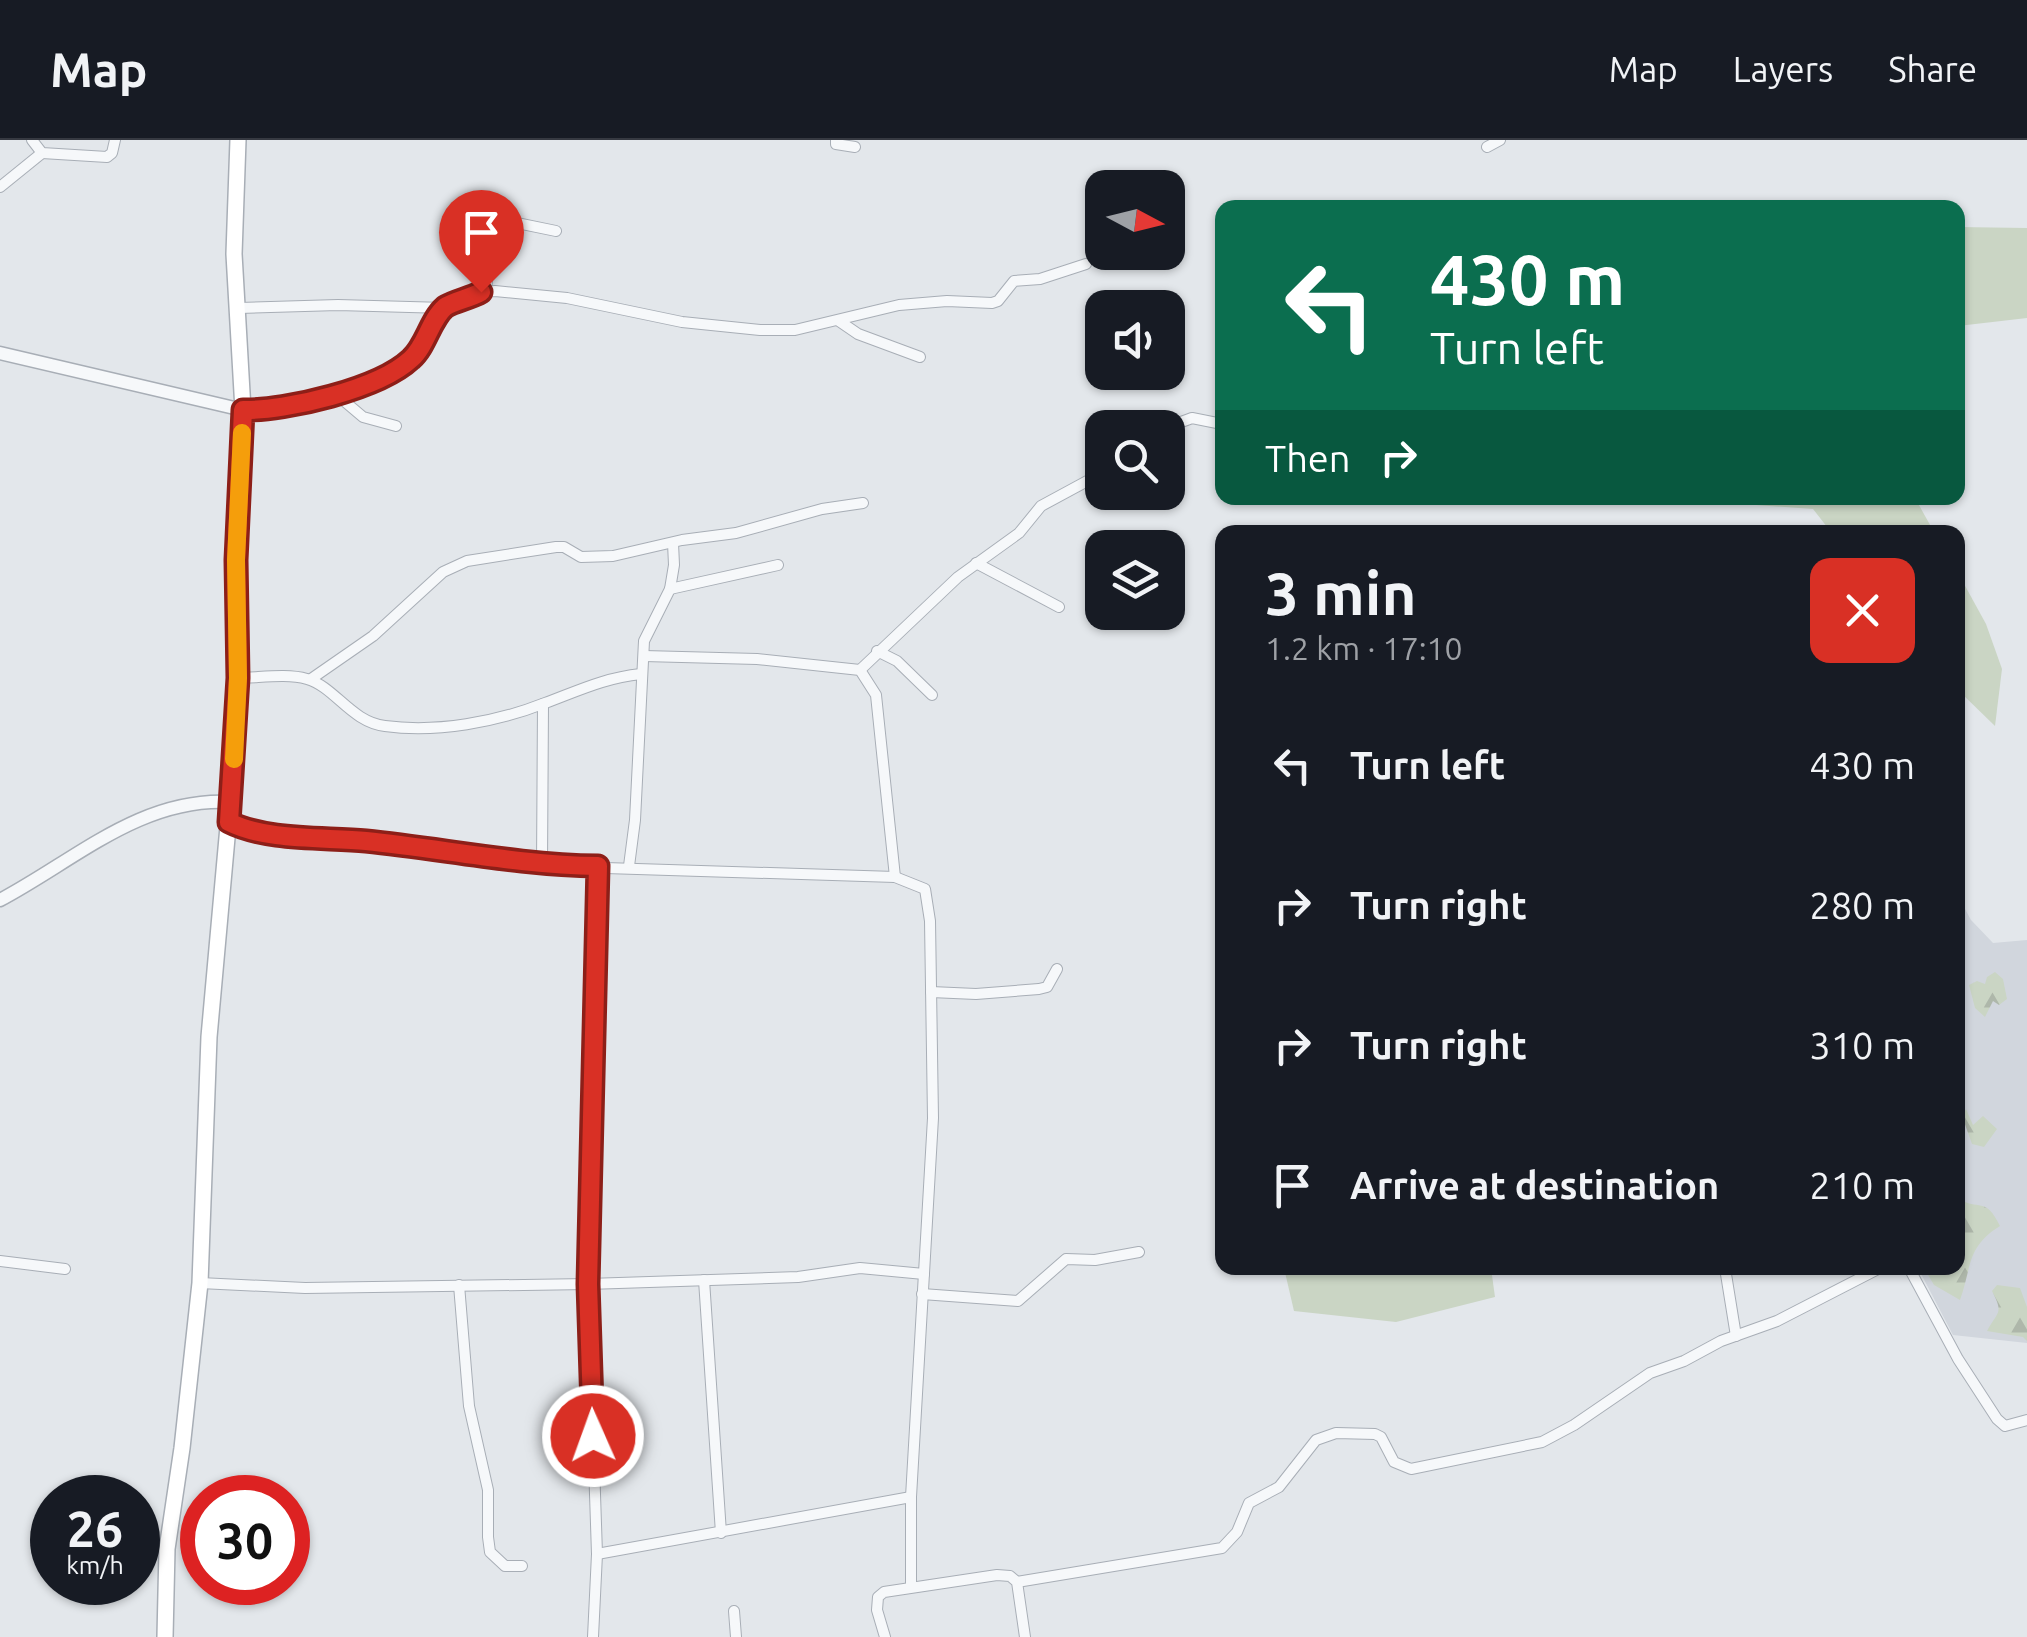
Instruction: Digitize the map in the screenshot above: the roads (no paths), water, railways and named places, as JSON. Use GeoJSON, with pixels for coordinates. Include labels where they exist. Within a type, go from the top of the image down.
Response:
{"type":"FeatureCollection","features":[{"type":"Feature","properties":{"kind":"main road"},"geometry":{"type":"LineString","coordinates":[[165,1637],[167,1549],[200,1283],[209,1037],[238,678],[236,560],[243,410],[234,254],[238,140]]}},
{"type":"Feature","properties":{"kind":"street"},"geometry":{"type":"LineString","coordinates":[[32,140],[42,153]]}},
{"type":"Feature","properties":{"kind":"street"},"geometry":{"type":"LineString","coordinates":[[0,187],[42,153],[107,157],[115,140]]}},
{"type":"Feature","properties":{"kind":"street"},"geometry":{"type":"LineString","coordinates":[[836,140],[836,144],[855,147]]}},
{"type":"Feature","properties":{"kind":"street"},"geometry":{"type":"LineString","coordinates":[[1487,147],[1500,140]]}},
{"type":"Feature","properties":{"kind":"street"},"geometry":{"type":"LineString","coordinates":[[486,290],[492,228],[497,222],[556,231]]}},
{"type":"Feature","properties":{"kind":"street"},"geometry":{"type":"LineString","coordinates":[[239,308],[445,308],[486,290],[567,298],[728,329],[795,330],[899,304],[992,302],[1014,281],[1040,279],[1085,264]]}},
{"type":"Feature","properties":{"kind":"street"},"geometry":{"type":"LineString","coordinates":[[0,353],[243,410],[273,408],[337,395],[401,367],[414,357],[445,308]]}},
{"type":"Feature","properties":{"kind":"street"},"geometry":{"type":"LineString","coordinates":[[839,322],[858,334],[920,357]]}},
{"type":"Feature","properties":{"kind":"street"},"geometry":{"type":"LineString","coordinates":[[337,395],[363,417],[396,426]]}},
{"type":"Feature","properties":{"kind":"street"},"geometry":{"type":"LineString","coordinates":[[1185,421],[1192,418],[1215,423]]}},
{"type":"Feature","properties":{"kind":"street"},"geometry":{"type":"LineString","coordinates":[[860,670],[976,563],[1020,533],[1041,506],[1085,481]]}},
{"type":"Feature","properties":{"kind":"street"},"geometry":{"type":"LineString","coordinates":[[238,678],[311,679],[373,636],[443,572],[467,561],[556,546],[581,557],[613,556],[673,542],[736,534],[822,508],[863,503]]}},
{"type":"Feature","properties":{"kind":"street"},"geometry":{"type":"LineString","coordinates":[[629,866],[644,641],[670,589],[673,542]]}},
{"type":"Feature","properties":{"kind":"street"},"geometry":{"type":"LineString","coordinates":[[976,563],[1059,607]]}},
{"type":"Feature","properties":{"kind":"street"},"geometry":{"type":"LineString","coordinates":[[670,589],[778,565]]}},
{"type":"Feature","properties":{"kind":"street"},"geometry":{"type":"LineString","coordinates":[[877,651],[898,661],[932,695]]}},
{"type":"Feature","properties":{"kind":"street"},"geometry":{"type":"LineString","coordinates":[[644,656],[757,659],[860,670]]}},
{"type":"Feature","properties":{"kind":"street"},"geometry":{"type":"LineString","coordinates":[[860,670],[876,695],[895,876]]}},
{"type":"Feature","properties":{"kind":"street"},"geometry":{"type":"LineString","coordinates":[[311,679],[344,707],[384,726],[460,725],[543,704],[601,680],[641,674]]}},
{"type":"Feature","properties":{"kind":"street"},"geometry":{"type":"LineString","coordinates":[[542,866],[543,704]]}},
{"type":"Feature","properties":{"kind":"street"},"geometry":{"type":"LineString","coordinates":[[0,900],[132,823],[182,803],[230,802]]}},
{"type":"Feature","properties":{"kind":"street"},"geometry":{"type":"LineString","coordinates":[[229,822],[256,832],[408,846],[542,866],[895,876],[926,889],[930,921],[933,1118],[911,1498],[911,1586]]}},
{"type":"Feature","properties":{"kind":"street"},"geometry":{"type":"LineString","coordinates":[[593,1637],[598,1554],[588,1284],[598,866]]}},
{"type":"Feature","properties":{"kind":"street"},"geometry":{"type":"LineString","coordinates":[[930,992],[976,994],[1040,989],[1047,987],[1057,970]]}},
{"type":"Feature","properties":{"kind":"street"},"geometry":{"type":"LineString","coordinates":[[922,1294],[1018,1301],[1066,1260],[1095,1260],[1139,1252]]}},
{"type":"Feature","properties":{"kind":"street"},"geometry":{"type":"LineString","coordinates":[[0,1261],[65,1270]]}},
{"type":"Feature","properties":{"kind":"street"},"geometry":{"type":"LineString","coordinates":[[200,1283],[305,1288],[588,1284],[798,1277],[860,1268],[924,1274]]}},
{"type":"Feature","properties":{"kind":"street"},"geometry":{"type":"LineString","coordinates":[[1727,1275],[1736,1336]]}},
{"type":"Feature","properties":{"kind":"street"},"geometry":{"type":"LineString","coordinates":[[1017,1582],[1222,1548],[1237,1532],[1249,1503],[1278,1487],[1308,1446],[1336,1433],[1375,1434],[1381,1437],[1394,1462],[1411,1469],[1542,1442],[1650,1373],[1777,1321],[1866,1275]]}},
{"type":"Feature","properties":{"kind":"street"},"geometry":{"type":"LineString","coordinates":[[1913,1275],[1958,1359],[1997,1419],[2005,1426],[2027,1420]]}},
{"type":"Feature","properties":{"kind":"street"},"geometry":{"type":"LineString","coordinates":[[704,1280],[721,1534]]}},
{"type":"Feature","properties":{"kind":"street"},"geometry":{"type":"LineString","coordinates":[[459,1286],[469,1406],[488,1490],[486,1523],[490,1552],[505,1566],[522,1566]]}},
{"type":"Feature","properties":{"kind":"street"},"geometry":{"type":"LineString","coordinates":[[598,1554],[911,1498]]}},
{"type":"Feature","properties":{"kind":"street"},"geometry":{"type":"LineString","coordinates":[[886,1637],[877,1610],[878,1597],[884,1592],[997,1575],[1010,1576],[1017,1582],[1025,1637]]}},
{"type":"Feature","properties":{"kind":"street"},"geometry":{"type":"LineString","coordinates":[[734,1611],[736,1637]]}}]}
